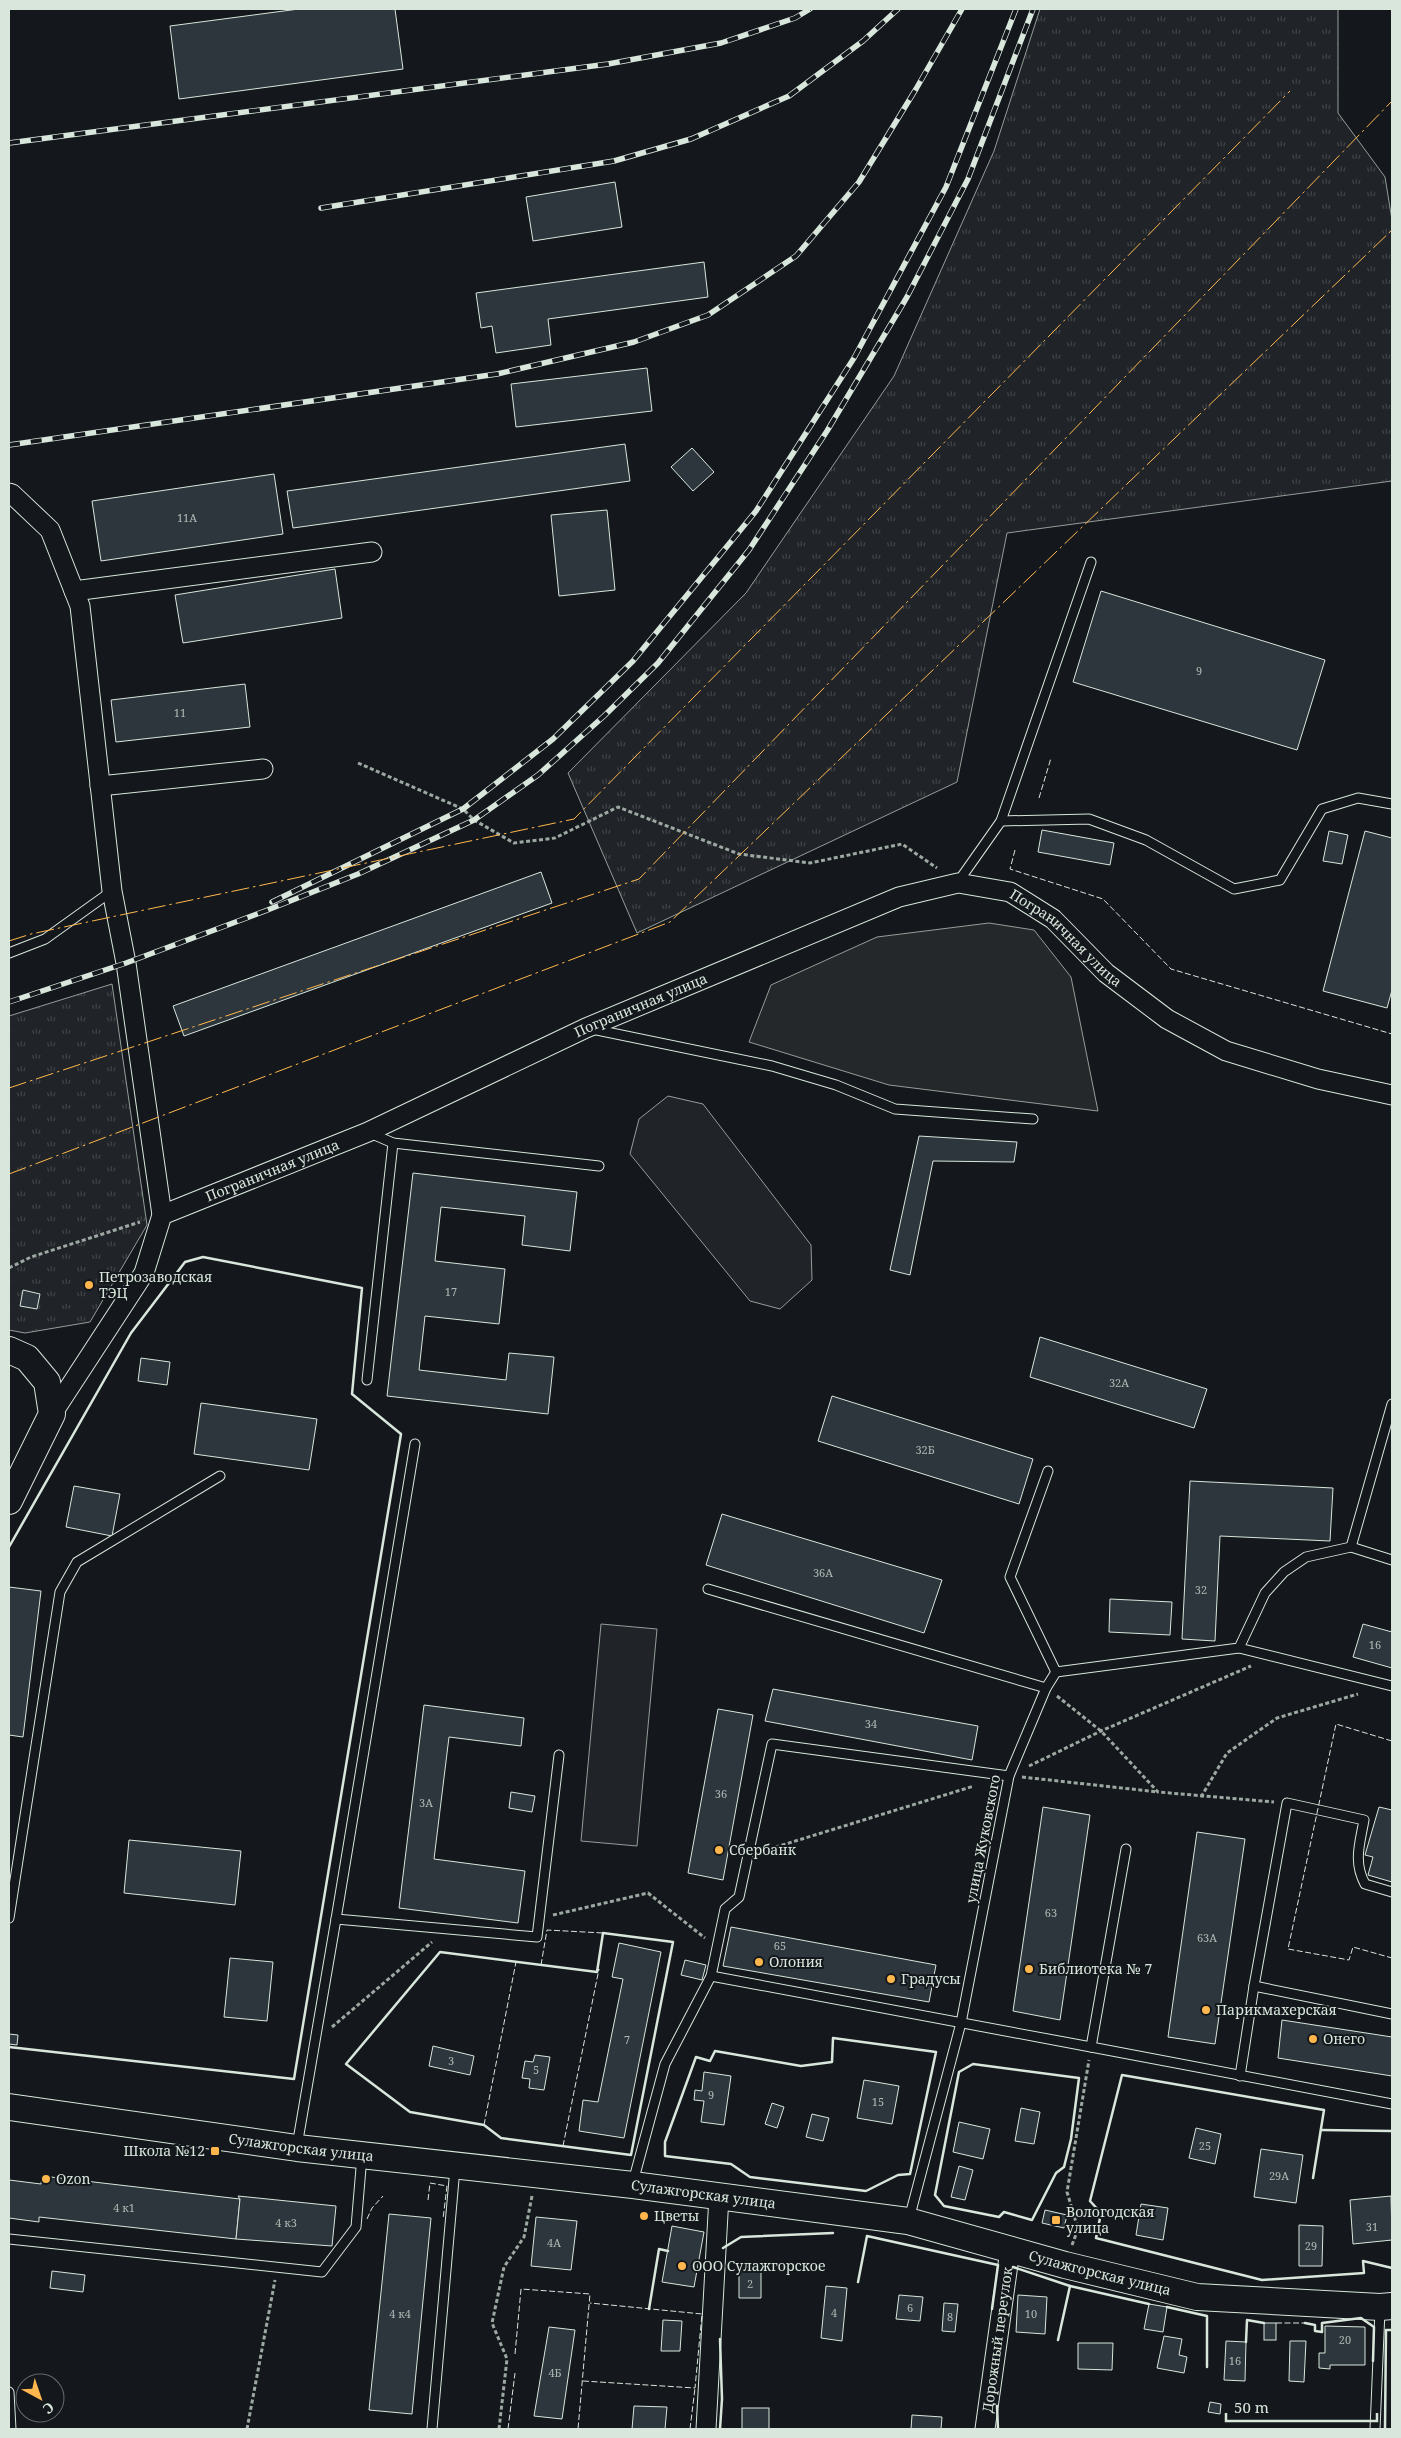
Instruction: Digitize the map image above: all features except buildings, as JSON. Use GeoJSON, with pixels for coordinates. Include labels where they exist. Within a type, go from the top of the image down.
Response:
{"type":"FeatureCollection","features":[{"type":"Feature","properties":{"kind":"main road"},"geometry":{"type":"LineString","coordinates":[[9,1350],[27,1358],[47,1382],[52,1414],[9,1502]]}},
{"type":"Feature","properties":{"kind":"main road","name":"Сулажгорская улица"},"geometry":{"type":"LineString","coordinates":[[9,2107],[297,2148],[362,2154],[536,2176],[633,2185],[908,2221],[1065,2265],[1197,2297],[1386,2307]]}},
{"type":"Feature","properties":{"kind":"street"},"geometry":{"type":"LineString","coordinates":[[9,493],[50,530],[80,606],[112,891],[126,963],[162,1215],[144,1273],[52,1414]]}},
{"type":"Feature","properties":{"kind":"street"},"geometry":{"type":"LineString","coordinates":[[74,591],[372,552]]}},
{"type":"Feature","properties":{"kind":"street"},"geometry":{"type":"LineString","coordinates":[[100,786],[263,770]]}},
{"type":"Feature","properties":{"kind":"street","name":"Пограничная улица"},"geometry":{"type":"LineString","coordinates":[[162,1215],[368,1132],[586,1028],[899,897],[958,883],[1010,892],[1053,919],[1106,973],[1167,1019],[1226,1050],[1318,1079],[1392,1095]]}},
{"type":"Feature","properties":{"kind":"street"},"geometry":{"type":"LineString","coordinates":[[706,2429],[719,2196]]}},
{"type":"Feature","properties":{"kind":"street","name":"Дорожный переулок"},"geometry":{"type":"LineString","coordinates":[[985,2429],[1010,2250]]}},
{"type":"Feature","properties":{"kind":"lane"},"geometry":{"type":"LineString","coordinates":[[958,883],[1001,821],[1091,562]]}},
{"type":"Feature","properties":{"kind":"lane"},"geometry":{"type":"LineString","coordinates":[[1001,821],[1089,819],[1146,840],[1234,889],[1280,880],[1322,809],[1358,798],[1392,804]]}},
{"type":"Feature","properties":{"kind":"lane"},"geometry":{"type":"LineString","coordinates":[[9,953],[45,939],[112,891]]}},
{"type":"Feature","properties":{"kind":"lane"},"geometry":{"type":"LineString","coordinates":[[586,1028],[772,1066],[836,1085],[895,1109],[1033,1119]]}},
{"type":"Feature","properties":{"kind":"lane"},"geometry":{"type":"LineString","coordinates":[[368,1132],[394,1143],[599,1166]]}},
{"type":"Feature","properties":{"kind":"lane"},"geometry":{"type":"LineString","coordinates":[[366,1380],[394,1143]]}},
{"type":"Feature","properties":{"kind":"lane"},"geometry":{"type":"LineString","coordinates":[[1352,1547],[1392,1404]]}},
{"type":"Feature","properties":{"kind":"lane"},"geometry":{"type":"LineString","coordinates":[[297,2148],[415,1444]]}},
{"type":"Feature","properties":{"kind":"lane"},"geometry":{"type":"LineString","coordinates":[[1048,1471],[1010,1577],[1056,1672],[1239,1648],[1390,1685]]}},
{"type":"Feature","properties":{"kind":"lane"},"geometry":{"type":"LineString","coordinates":[[9,1918],[60,1592],[76,1562],[220,1476]]}},
{"type":"Feature","properties":{"kind":"lane"},"geometry":{"type":"LineString","coordinates":[[1239,1648],[1265,1594],[1284,1572],[1306,1557],[1352,1547],[1392,1560]]}},
{"type":"Feature","properties":{"kind":"lane"},"geometry":{"type":"LineString","coordinates":[[708,1588],[1046,1688]]}},
{"type":"Feature","properties":{"kind":"lane","name":"улица Жуковского"},"geometry":{"type":"LineString","coordinates":[[908,2221],[961,2023],[1009,1776],[1046,1688],[1056,1672]]}},
{"type":"Feature","properties":{"kind":"lane"},"geometry":{"type":"LineString","coordinates":[[633,2185],[664,2064],[711,1976],[725,1909],[739,1897],[772,1744],[1009,1776]]}},
{"type":"Feature","properties":{"kind":"lane"},"geometry":{"type":"LineString","coordinates":[[336,1919],[537,1937],[559,1755]]}},
{"type":"Feature","properties":{"kind":"lane"},"geometry":{"type":"LineString","coordinates":[[1240,2076],[1287,1803],[1364,1820],[1357,1857],[1358,1871],[1365,1884],[1392,1892]]}},
{"type":"Feature","properties":{"kind":"lane"},"geometry":{"type":"LineString","coordinates":[[1091,2047],[1126,1849]]}},
{"type":"Feature","properties":{"kind":"lane"},"geometry":{"type":"LineString","coordinates":[[711,1976],[1392,2104]]}},
{"type":"Feature","properties":{"kind":"lane"},"geometry":{"type":"LineString","coordinates":[[1254,1986],[1392,2014]]}},
{"type":"Feature","properties":{"kind":"lane"},"geometry":{"type":"LineString","coordinates":[[9,2239],[322,2272],[356,2227],[362,2154]]}},
{"type":"Feature","properties":{"kind":"lane"},"geometry":{"type":"LineString","coordinates":[[432,2429],[455,2165]]}},
{"type":"Feature","properties":{"kind":"lane"},"geometry":{"type":"LineString","coordinates":[[1375,2429],[1386,2307]]}},
{"type":"Feature","properties":{"kind":"lane"},"geometry":{"type":"LineString","coordinates":[[9,2392],[11,2429]]}},
{"type":"Feature","properties":{"kind":"path"},"geometry":{"type":"LineString","coordinates":[[358,763],[463,809],[474,820],[514,844],[555,838],[618,807],[739,854],[810,863],[902,844],[958,883]]}},
{"type":"Feature","properties":{"kind":"path"},"geometry":{"type":"LineString","coordinates":[[9,1268],[31,1257],[162,1215]]}},
{"type":"Feature","properties":{"kind":"path"},"geometry":{"type":"LineString","coordinates":[[1201,1797],[1227,1753],[1277,1718],[1390,1685]]}},
{"type":"Feature","properties":{"kind":"path"},"geometry":{"type":"LineString","coordinates":[[1046,1688],[1101,1731],[1158,1792]]}},
{"type":"Feature","properties":{"kind":"path"},"geometry":{"type":"LineString","coordinates":[[1009,1776],[1201,1797],[1287,1803]]}},
{"type":"Feature","properties":{"kind":"path"},"geometry":{"type":"LineString","coordinates":[[540,1918],[648,1893],[716,1946]]}},
{"type":"Feature","properties":{"kind":"path"},"geometry":{"type":"LineString","coordinates":[[316,2040],[448,1929]]}},
{"type":"Feature","properties":{"kind":"path"},"geometry":{"type":"LineString","coordinates":[[1065,2265],[1078,2228],[1067,2192],[1091,2047]]}},
{"type":"Feature","properties":{"kind":"path"},"geometry":{"type":"LineString","coordinates":[[499,2429],[507,2359],[492,2323],[504,2267],[524,2237],[536,2176]]}},
{"type":"Feature","properties":{"kind":"path"},"geometry":{"type":"LineString","coordinates":[[248,2429],[277,2267]]}},
{"type":"Feature","properties":{"kind":"green space"},"geometry":{"type":"Polygon","coordinates":[[[1040,9],[1338,9],[1338,113],[1385,177],[1392,220],[1392,481],[1007,533],[957,782],[637,933],[568,773],[746,593],[894,376],[994,151],[1040,9]]]}},
{"type":"Feature","properties":{"kind":"green space"},"geometry":{"type":"Polygon","coordinates":[[[112,984],[147,1225],[90,1322],[25,1333],[9,1330],[9,1016],[112,984]]]}},
{"type":"Feature","properties":{"kind":"green space"},"geometry":{"type":"Polygon","coordinates":[[[668,1096],[703,1104],[811,1245],[812,1280],[780,1309],[750,1301],[630,1154],[639,1119],[668,1096]]]}},
{"type":"Feature","properties":{"kind":"green space"},"geometry":{"type":"Polygon","coordinates":[[[601,1624],[657,1629],[637,1846],[581,1841],[601,1624]]]}},
{"type":"Feature","properties":{"kind":"shaded area"},"geometry":{"type":"Polygon","coordinates":[[[989,923],[1034,930],[1071,977],[1098,1111],[889,1085],[749,1042],[771,985],[877,937],[989,923]]]}},
{"type":"Feature","properties":{"kind":"railway"},"geometry":{"type":"LineString","coordinates":[[9,143],[608,64],[721,43],[795,18],[810,9]]}},
{"type":"Feature","properties":{"kind":"railway"},"geometry":{"type":"LineString","coordinates":[[321,208],[614,161],[691,139],[789,96],[863,41],[898,9]]}},
{"type":"Feature","properties":{"kind":"railway"},"geometry":{"type":"LineString","coordinates":[[9,445],[497,374],[634,342],[708,315],[796,256],[859,182],[962,9]]}},
{"type":"Feature","properties":{"kind":"railway"},"geometry":{"type":"LineString","coordinates":[[272,902],[463,809],[553,739],[633,661],[756,511],[854,358],[946,187],[1016,9]]}},
{"type":"Feature","properties":{"kind":"railway"},"geometry":{"type":"LineString","coordinates":[[9,1002],[126,963],[265,911],[358,874],[474,820],[538,775],[604,716],[658,663],[749,550],[827,431],[907,297],[968,179],[1033,9]]}},
{"type":"Feature","properties":{"kind":"fence"},"geometry":{"type":"LineString","coordinates":[[1039,798],[1051,758]]}},
{"type":"Feature","properties":{"kind":"fence"},"geometry":{"type":"LineString","coordinates":[[1015,850],[1010,869],[1103,899],[1171,969],[1392,1034]]}},
{"type":"Feature","properties":{"kind":"fence"},"geometry":{"type":"LineString","coordinates":[[1392,1741],[1336,1724],[1288,1949],[1349,1960],[1353,1947],[1392,1958]]}},
{"type":"Feature","properties":{"kind":"fence"},"geometry":{"type":"LineString","coordinates":[[541,1965],[547,1930],[603,1933]]}},
{"type":"Feature","properties":{"kind":"fence"},"geometry":{"type":"LineString","coordinates":[[484,2125],[516,1962]]}},
{"type":"Feature","properties":{"kind":"fence"},"geometry":{"type":"LineString","coordinates":[[563,2146],[599,1969],[597,1972]]}},
{"type":"Feature","properties":{"kind":"fence"},"geometry":{"type":"LineString","coordinates":[[428,2200],[430,2183],[447,2186],[443,2219]]}},
{"type":"Feature","properties":{"kind":"fence"},"geometry":{"type":"LineString","coordinates":[[367,2219],[372,2208],[383,2196]]}},
{"type":"Feature","properties":{"kind":"fence"},"geometry":{"type":"LineString","coordinates":[[515,2354],[521,2289],[590,2294],[578,2429]]}},
{"type":"Feature","properties":{"kind":"fence"},"geometry":{"type":"LineString","coordinates":[[583,2381],[695,2388],[702,2314],[590,2303]]}},
{"type":"Feature","properties":{"kind":"fence"},"geometry":{"type":"LineString","coordinates":[[1276,2323],[1305,2323]]}},
{"type":"Feature","properties":{"kind":"fence"},"geometry":{"type":"LineString","coordinates":[[508,2429],[515,2373]]}},
{"type":"Feature","properties":{"kind":"fence"},"geometry":{"type":"LineString","coordinates":[[690,2429],[695,2388]]}},
{"type":"Feature","properties":{"kind":"wall"},"geometry":{"type":"LineString","coordinates":[[9,1547],[131,1333],[185,1262],[203,1257],[362,1288],[352,1394],[401,1434],[294,2079],[9,2047]]}},
{"type":"Feature","properties":{"kind":"wall"},"geometry":{"type":"LineString","coordinates":[[603,1933],[673,1942],[631,2155],[501,2138],[484,2125],[410,2112],[346,2064],[440,1952],[597,1972],[603,1933]]}},
{"type":"Feature","properties":{"kind":"wall"},"geometry":{"type":"LineString","coordinates":[[833,2038],[936,2052],[910,2174],[898,2175],[866,2191],[750,2177],[731,2164],[665,2156],[665,2142],[696,2057],[710,2061],[715,2051],[801,2066],[832,2062],[833,2038]]}},
{"type":"Feature","properties":{"kind":"wall"},"geometry":{"type":"LineString","coordinates":[[973,2064],[1079,2078],[1071,2139],[1064,2167],[1056,2173],[1032,2220],[1004,2212],[999,2217],[944,2206],[935,2195],[959,2072],[973,2064]]}},
{"type":"Feature","properties":{"kind":"wall"},"geometry":{"type":"LineString","coordinates":[[1313,2178],[1324,2110],[1122,2075],[1090,2201],[1101,2213],[1096,2238],[1262,2280],[1364,2273],[1363,2261],[1392,2268]]}},
{"type":"Feature","properties":{"kind":"wall"},"geometry":{"type":"LineString","coordinates":[[1321,2130],[1392,2131]]}},
{"type":"Feature","properties":{"kind":"wall"},"geometry":{"type":"LineString","coordinates":[[723,2248],[741,2237],[833,2233]]}},
{"type":"Feature","properties":{"kind":"wall"},"geometry":{"type":"LineString","coordinates":[[858,2282],[867,2236],[998,2265],[992,2309]]}},
{"type":"Feature","properties":{"kind":"wall"},"geometry":{"type":"LineString","coordinates":[[649,2309],[659,2249],[668,2251]]}},
{"type":"Feature","properties":{"kind":"wall"},"geometry":{"type":"LineString","coordinates":[[1013,2267],[1070,2286],[1058,2340]]}},
{"type":"Feature","properties":{"kind":"wall"},"geometry":{"type":"LineString","coordinates":[[1070,2286],[1149,2304]]}},
{"type":"Feature","properties":{"kind":"wall"},"geometry":{"type":"LineString","coordinates":[[1167,2307],[1207,2316],[1207,2367]]}},
{"type":"Feature","properties":{"kind":"wall"},"geometry":{"type":"LineString","coordinates":[[1305,2323],[1315,2325],[1315,2331],[1322,2332],[1322,2323],[1361,2318],[1374,2327],[1373,2361]]}},
{"type":"Feature","properties":{"kind":"wall"},"geometry":{"type":"LineString","coordinates":[[1246,2342],[1247,2320],[1264,2323]]}},
{"type":"Feature","properties":{"kind":"wall"},"geometry":{"type":"LineString","coordinates":[[1385,2429],[1386,2330],[1392,2330]]}},
{"type":"Feature","properties":{"kind":"wall"},"geometry":{"type":"LineString","coordinates":[[720,2339],[722,2399],[720,2429]]}},
{"type":"Feature","properties":{"kind":"wall"},"geometry":{"type":"LineString","coordinates":[[997,2406],[998,2429]]}},
{"type":"Feature","properties":{"kind":"power"},"geometry":{"type":"LineString","coordinates":[[9,941],[31,934],[574,819],[1290,91]]}},
{"type":"Feature","properties":{"kind":"power"},"geometry":{"type":"LineString","coordinates":[[9,1088],[639,879],[1392,101]]}},
{"type":"Feature","properties":{"kind":"power"},"geometry":{"type":"LineString","coordinates":[[9,1174],[670,922],[1392,230]]}},
{"type":"Feature","properties":{"kind":"place","name":"Петрозаводская ТЭЦ"},"geometry":{"type":"Point","coordinates":[89,1285]}},
{"type":"Feature","properties":{"kind":"place","name":"Сбербанк"},"geometry":{"type":"Point","coordinates":[719,1850]}},
{"type":"Feature","properties":{"kind":"place","name":"Олония"},"geometry":{"type":"Point","coordinates":[759,1962]}},
{"type":"Feature","properties":{"kind":"place","name":"Библиотека № 7"},"geometry":{"type":"Point","coordinates":[1029,1969]}},
{"type":"Feature","properties":{"kind":"place","name":"Градусы"},"geometry":{"type":"Point","coordinates":[891,1979]}},
{"type":"Feature","properties":{"kind":"place","name":"Парикмахерская"},"geometry":{"type":"Point","coordinates":[1206,2010]}},
{"type":"Feature","properties":{"kind":"place","name":"Онего"},"geometry":{"type":"Point","coordinates":[1313,2039]}},
{"type":"Feature","properties":{"kind":"place","name":"Школа №12"},"geometry":{"type":"Point","coordinates":[215,2151]}},
{"type":"Feature","properties":{"kind":"place","name":"Ozon"},"geometry":{"type":"Point","coordinates":[46,2179]}},
{"type":"Feature","properties":{"kind":"place","name":"Цветы"},"geometry":{"type":"Point","coordinates":[644,2216]}},
{"type":"Feature","properties":{"kind":"place","name":"Вологодская улица"},"geometry":{"type":"Point","coordinates":[1056,2220]}},
{"type":"Feature","properties":{"kind":"place","name":"ООО Сулажгорское"},"geometry":{"type":"Point","coordinates":[682,2266]}}]}
